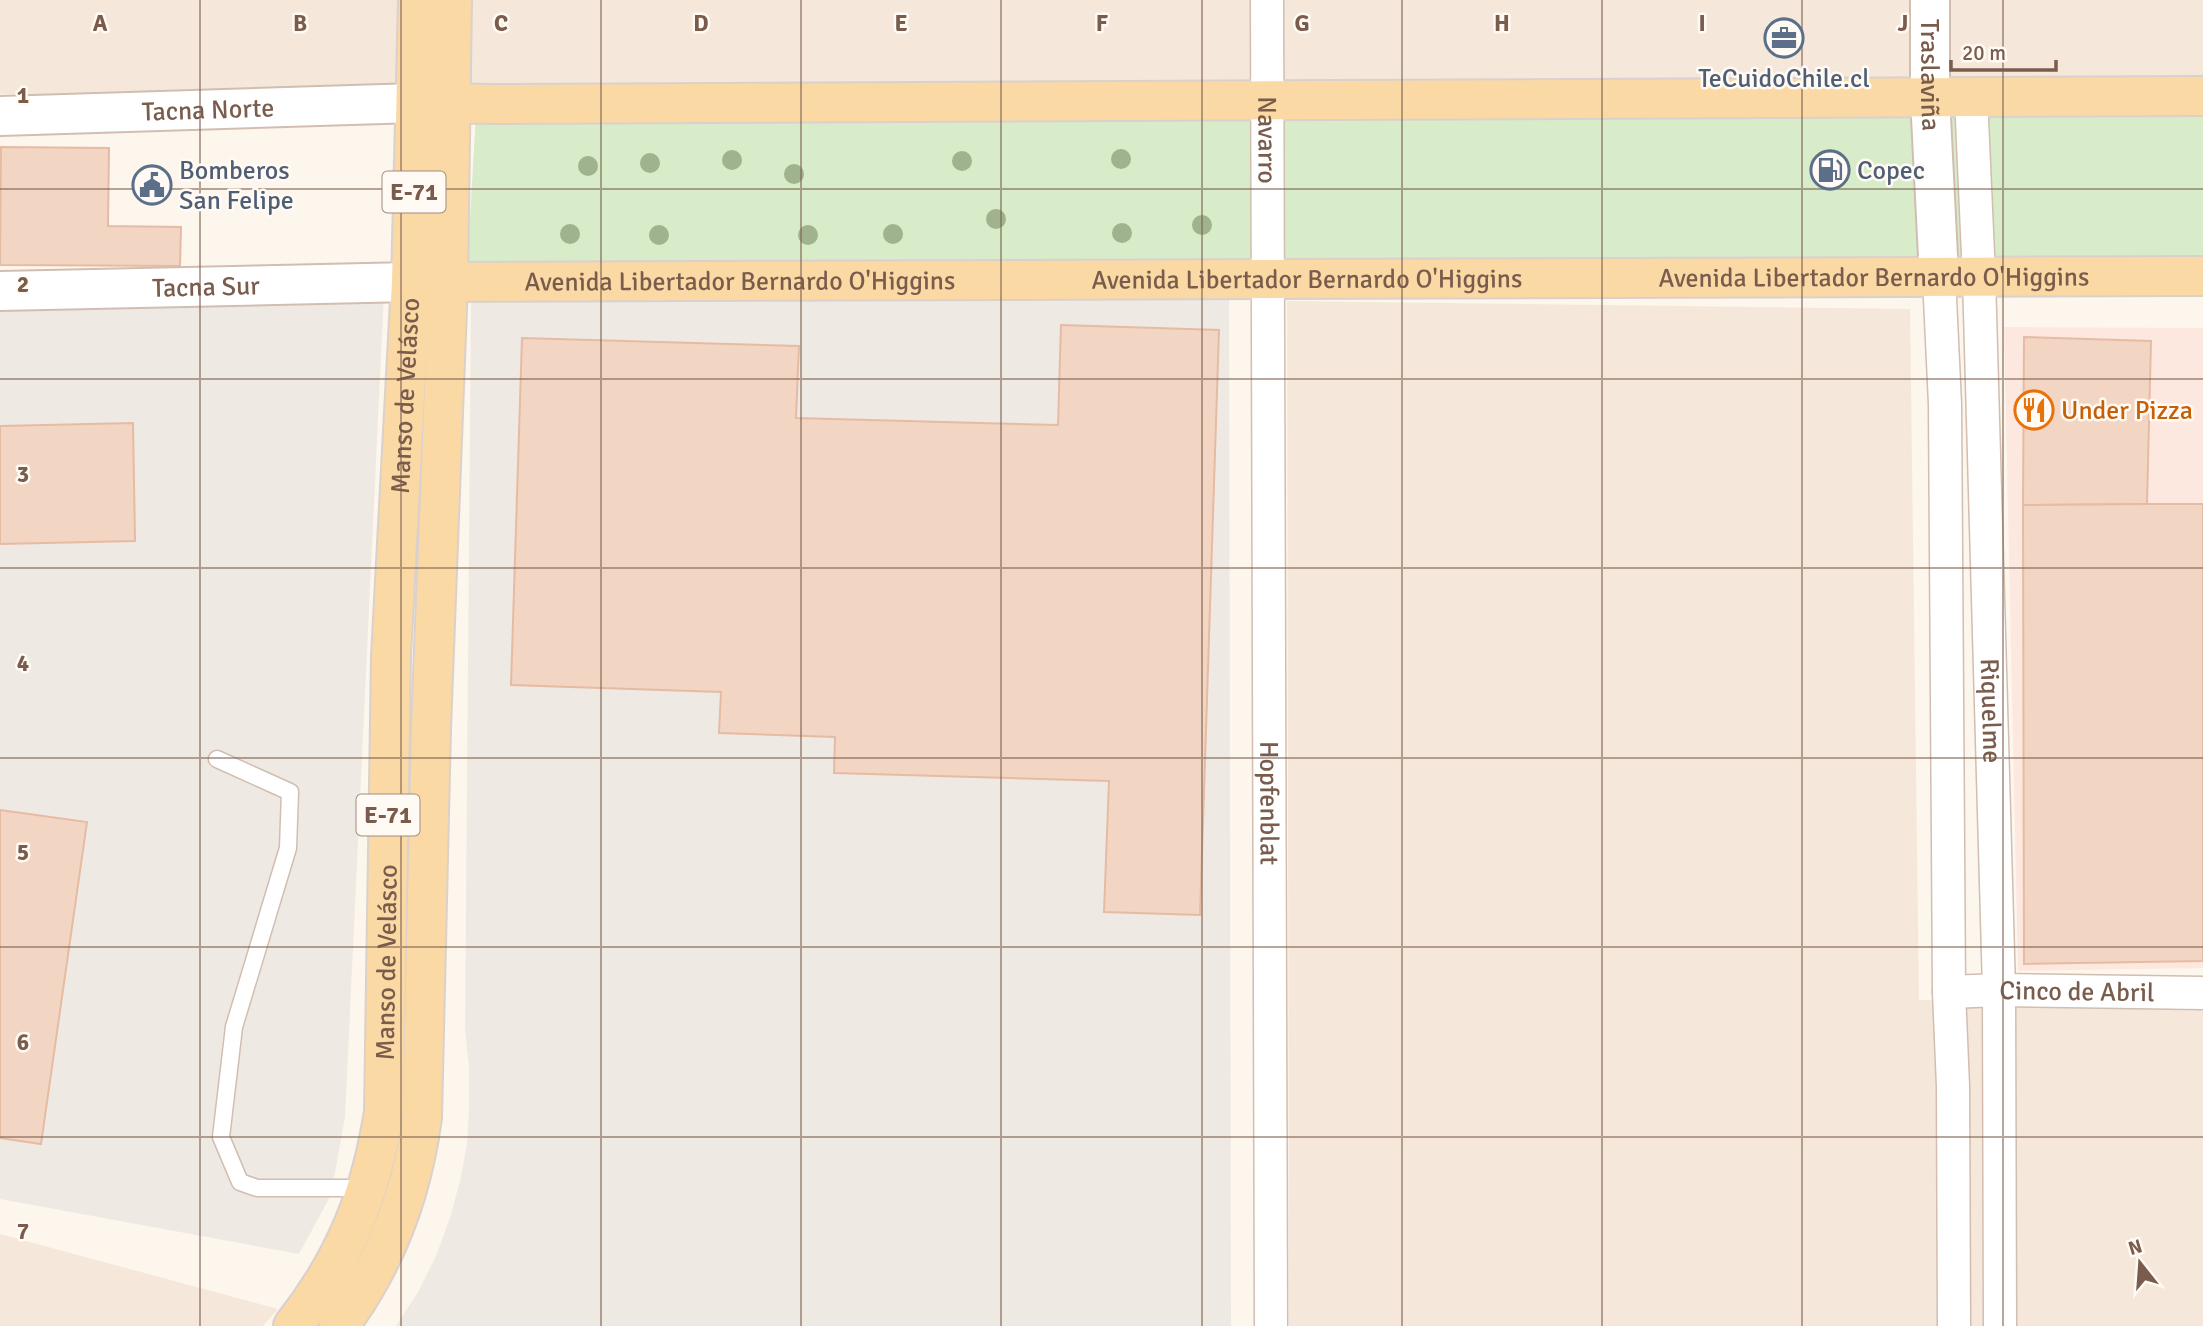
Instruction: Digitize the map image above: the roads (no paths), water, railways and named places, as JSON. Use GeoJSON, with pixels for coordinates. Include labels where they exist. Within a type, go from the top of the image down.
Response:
{"type":"FeatureCollection","features":[{"type":"Feature","properties":{"kind":"main road","name":"E-71"},"geometry":{"type":"LineString","coordinates":[[418,0],[432,103],[430,282]]}},
{"type":"Feature","properties":{"kind":"main road","name":"E-71"},"geometry":{"type":"LineString","coordinates":[[432,103],[452,0]]}},
{"type":"Feature","properties":{"kind":"main road"},"geometry":{"type":"LineString","coordinates":[[432,103],[2203,96]]}},
{"type":"Feature","properties":{"kind":"main road","name":"Avenida Libertador Bernardo O'Higgins"},"geometry":{"type":"LineString","coordinates":[[430,282],[2203,276]]}},
{"type":"Feature","properties":{"kind":"main road","name":"Manso de Velásco"},"geometry":{"type":"LineString","coordinates":[[293,1326],[336,1265],[354,1227],[378,1150],[385,1086],[391,656],[430,282]]}},
{"type":"Feature","properties":{"kind":"main road","name":"Manso de Velásco"},"geometry":{"type":"LineString","coordinates":[[339,1326],[357,1303],[378,1267],[395,1229],[411,1180],[422,1117],[431,728],[430,282]]}},
{"type":"Feature","properties":{"kind":"street","name":"Navarro"},"geometry":{"type":"LineString","coordinates":[[1267,0],[1269,279]]}},
{"type":"Feature","properties":{"kind":"street","name":"Traslaviña"},"geometry":{"type":"LineString","coordinates":[[1930,0],[1930,97],[1939,277]]}},
{"type":"Feature","properties":{"kind":"street","name":"Riquelme"},"geometry":{"type":"LineString","coordinates":[[1971,97],[1979,277],[1999,990],[2000,1326]]}},
{"type":"Feature","properties":{"kind":"street","name":"Tacna Norte"},"geometry":{"type":"LineString","coordinates":[[0,116],[432,103]]}},
{"type":"Feature","properties":{"kind":"street","name":"Riquelme"},"geometry":{"type":"LineString","coordinates":[[1939,277],[1945,404],[1949,992],[1954,1086],[1954,1326]]}},
{"type":"Feature","properties":{"kind":"street","name":"Hopfenblat"},"geometry":{"type":"LineString","coordinates":[[1269,279],[1271,1326]]}},
{"type":"Feature","properties":{"kind":"street","name":"Tacna Sur"},"geometry":{"type":"LineString","coordinates":[[0,291],[430,282]]}},
{"type":"Feature","properties":{"kind":"street","name":"Cinco de Abril"},"geometry":{"type":"LineString","coordinates":[[1949,992],[1999,990],[2203,993]]}},
{"type":"Feature","properties":{"kind":"lane"},"geometry":{"type":"LineString","coordinates":[[217,759],[290,792],[288,848],[234,1027],[221,1137],[240,1182],[257,1188],[368,1188]]}},
{"type":"Feature","properties":{"kind":"place","name":"TeCuidoChile.cl"},"geometry":{"type":"Point","coordinates":[1784,38]}},
{"type":"Feature","properties":{"kind":"place","name":"Copec"},"geometry":{"type":"Point","coordinates":[1830,170]}},
{"type":"Feature","properties":{"kind":"place","name":"Bomberos San Felipe"},"geometry":{"type":"Point","coordinates":[152,185]}},
{"type":"Feature","properties":{"kind":"place","name":"Under Pizza"},"geometry":{"type":"Point","coordinates":[2034,410]}}]}
